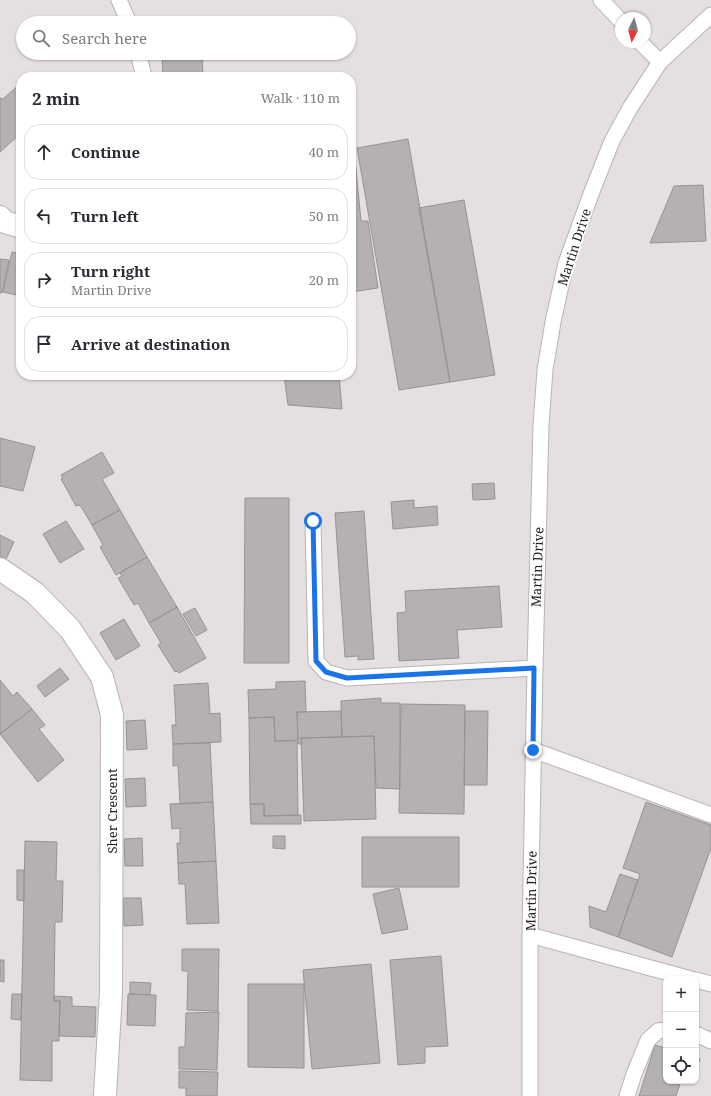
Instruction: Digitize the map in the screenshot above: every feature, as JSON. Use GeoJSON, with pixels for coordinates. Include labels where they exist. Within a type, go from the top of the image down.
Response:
{"type":"FeatureCollection","features":[{"type":"Feature","properties":{"kind":"street"},"geometry":{"type":"LineString","coordinates":[[0,217],[5,222],[16,225]]}},
{"type":"Feature","properties":{"kind":"street","name":"Sher Crescent"},"geometry":{"type":"LineString","coordinates":[[0,569],[35,593],[70,629],[102,677],[112,715],[111,992],[105,1096]]}},
{"type":"Feature","properties":{"kind":"lane"},"geometry":{"type":"LineString","coordinates":[[119,0],[126,16]]}},
{"type":"Feature","properties":{"kind":"lane"},"geometry":{"type":"LineString","coordinates":[[601,0],[615,15]]}},
{"type":"Feature","properties":{"kind":"lane","name":"Martin Drive"},"geometry":{"type":"LineString","coordinates":[[530,1096],[530,935],[534,668],[541,425],[545,370],[553,322],[566,263],[612,141],[630,108],[660,62],[711,16]]}},
{"type":"Feature","properties":{"kind":"lane"},"geometry":{"type":"LineString","coordinates":[[646,48],[660,62]]}},
{"type":"Feature","properties":{"kind":"lane"},"geometry":{"type":"LineString","coordinates":[[140,60],[143,72]]}},
{"type":"Feature","properties":{"kind":"lane"},"geometry":{"type":"LineString","coordinates":[[313,521],[316,661],[326,672],[347,678],[534,668]]}},
{"type":"Feature","properties":{"kind":"lane"},"geometry":{"type":"LineString","coordinates":[[533,750],[711,815]]}},
{"type":"Feature","properties":{"kind":"lane"},"geometry":{"type":"LineString","coordinates":[[530,935],[680,976]]}},
{"type":"Feature","properties":{"kind":"lane"},"geometry":{"type":"LineString","coordinates":[[699,981],[711,984]]}},
{"type":"Feature","properties":{"kind":"lane"},"geometry":{"type":"LineString","coordinates":[[627,1096],[648,1040],[658,1031],[663,1030]]}},
{"type":"Feature","properties":{"kind":"lane"},"geometry":{"type":"LineString","coordinates":[[699,1035],[711,1041]]}},
{"type":"Feature","properties":{"kind":"building"},"geometry":{"type":"Polygon","coordinates":[[[162,60],[202,60],[203,72],[163,72],[162,60]]]}},
{"type":"Feature","properties":{"kind":"building"},"geometry":{"type":"Polygon","coordinates":[[[16,87],[16,138],[0,152],[0,98],[3,99],[16,87]]]}},
{"type":"Feature","properties":{"kind":"building"},"geometry":{"type":"Polygon","coordinates":[[[408,139],[450,382],[399,390],[357,148],[408,139]]]}},
{"type":"Feature","properties":{"kind":"building"},"geometry":{"type":"Polygon","coordinates":[[[356,170],[361,221],[368,221],[378,288],[356,291],[356,170]]]}},
{"type":"Feature","properties":{"kind":"building"},"geometry":{"type":"Polygon","coordinates":[[[703,185],[706,241],[650,243],[674,186],[703,185]]]}},
{"type":"Feature","properties":{"kind":"building"},"geometry":{"type":"Polygon","coordinates":[[[464,200],[495,375],[450,382],[419,208],[464,200]]]}},
{"type":"Feature","properties":{"kind":"building"},"geometry":{"type":"Polygon","coordinates":[[[12,252],[16,253],[16,295],[3,292],[12,252]]]}},
{"type":"Feature","properties":{"kind":"building"},"geometry":{"type":"Polygon","coordinates":[[[0,259],[9,260],[2,293],[0,293],[0,259]]]}},
{"type":"Feature","properties":{"kind":"building"},"geometry":{"type":"Polygon","coordinates":[[[285,380],[339,380],[342,409],[288,405],[285,380]]]}},
{"type":"Feature","properties":{"kind":"building"},"geometry":{"type":"Polygon","coordinates":[[[0,438],[35,447],[23,491],[0,486],[0,438]]]}},
{"type":"Feature","properties":{"kind":"building"},"geometry":{"type":"Polygon","coordinates":[[[102,452],[114,473],[102,479],[120,510],[92,525],[80,505],[76,506],[61,479],[63,478],[61,475],[102,452]]]}},
{"type":"Feature","properties":{"kind":"building"},"geometry":{"type":"Polygon","coordinates":[[[494,483],[495,499],[473,500],[472,484],[494,483]]]}},
{"type":"Feature","properties":{"kind":"building"},"geometry":{"type":"Polygon","coordinates":[[[245,498],[289,498],[289,663],[244,663],[245,498]]]}},
{"type":"Feature","properties":{"kind":"building"},"geometry":{"type":"Polygon","coordinates":[[[414,500],[414,508],[437,506],[438,525],[393,529],[391,502],[414,500]]]}},
{"type":"Feature","properties":{"kind":"building"},"geometry":{"type":"Polygon","coordinates":[[[120,510],[147,557],[116,575],[100,547],[103,545],[92,525],[120,510]]]}},
{"type":"Feature","properties":{"kind":"building"},"geometry":{"type":"Polygon","coordinates":[[[364,511],[374,659],[358,660],[358,656],[345,657],[335,513],[364,511]]]}},
{"type":"Feature","properties":{"kind":"building"},"geometry":{"type":"Polygon","coordinates":[[[66,521],[84,549],[60,563],[43,534],[66,521]]]}},
{"type":"Feature","properties":{"kind":"building"},"geometry":{"type":"Polygon","coordinates":[[[0,535],[14,542],[6,559],[0,556],[0,535]]]}},
{"type":"Feature","properties":{"kind":"building"},"geometry":{"type":"Polygon","coordinates":[[[147,557],[177,607],[149,623],[138,603],[134,605],[118,578],[122,576],[120,573],[147,557]]]}},
{"type":"Feature","properties":{"kind":"building"},"geometry":{"type":"Polygon","coordinates":[[[499,586],[502,627],[457,630],[459,658],[399,661],[397,613],[406,612],[405,591],[499,586]]]}},
{"type":"Feature","properties":{"kind":"building"},"geometry":{"type":"Polygon","coordinates":[[[177,607],[206,658],[179,673],[177,671],[175,672],[158,645],[161,643],[149,623],[177,607]]]}},
{"type":"Feature","properties":{"kind":"building"},"geometry":{"type":"Polygon","coordinates":[[[195,608],[207,630],[196,636],[183,614],[195,608]]]}},
{"type":"Feature","properties":{"kind":"building"},"geometry":{"type":"Polygon","coordinates":[[[124,619],[140,646],[116,660],[100,633],[124,619]]]}},
{"type":"Feature","properties":{"kind":"building"},"geometry":{"type":"Polygon","coordinates":[[[60,668],[69,679],[45,697],[37,686],[60,668]]]}},
{"type":"Feature","properties":{"kind":"building"},"geometry":{"type":"Polygon","coordinates":[[[0,680],[13,696],[17,692],[32,709],[0,734],[0,680]]]}},
{"type":"Feature","properties":{"kind":"building"},"geometry":{"type":"Polygon","coordinates":[[[305,681],[306,712],[297,712],[298,740],[275,741],[274,717],[249,718],[248,690],[276,689],[276,682],[305,681]]]}},
{"type":"Feature","properties":{"kind":"building"},"geometry":{"type":"Polygon","coordinates":[[[208,683],[210,714],[220,713],[221,742],[173,744],[172,725],[176,725],[174,685],[208,683]]]}},
{"type":"Feature","properties":{"kind":"building"},"geometry":{"type":"Polygon","coordinates":[[[381,698],[381,703],[400,703],[400,789],[376,788],[374,736],[342,737],[341,701],[381,698]]]}},
{"type":"Feature","properties":{"kind":"building"},"geometry":{"type":"Polygon","coordinates":[[[401,704],[465,705],[464,814],[399,813],[401,704]]]}},
{"type":"Feature","properties":{"kind":"building"},"geometry":{"type":"Polygon","coordinates":[[[32,709],[45,725],[39,729],[64,760],[38,782],[0,734],[32,709]]]}},
{"type":"Feature","properties":{"kind":"building"},"geometry":{"type":"Polygon","coordinates":[[[341,711],[342,737],[301,738],[302,744],[298,744],[297,712],[341,711]]]}},
{"type":"Feature","properties":{"kind":"building"},"geometry":{"type":"Polygon","coordinates":[[[465,711],[488,711],[487,785],[464,785],[465,711]]]}},
{"type":"Feature","properties":{"kind":"building"},"geometry":{"type":"Polygon","coordinates":[[[274,717],[275,741],[297,741],[298,815],[264,816],[264,804],[250,804],[249,718],[274,717]]]}},
{"type":"Feature","properties":{"kind":"building"},"geometry":{"type":"Polygon","coordinates":[[[145,720],[147,749],[127,750],[126,721],[145,720]]]}},
{"type":"Feature","properties":{"kind":"building"},"geometry":{"type":"Polygon","coordinates":[[[374,736],[376,819],[304,821],[301,738],[374,736]]]}},
{"type":"Feature","properties":{"kind":"building"},"geometry":{"type":"Polygon","coordinates":[[[210,743],[213,802],[180,804],[178,765],[173,766],[173,744],[210,743]]]}},
{"type":"Feature","properties":{"kind":"building"},"geometry":{"type":"Polygon","coordinates":[[[145,778],[146,806],[126,807],[125,779],[145,778]]]}},
{"type":"Feature","properties":{"kind":"building"},"geometry":{"type":"Polygon","coordinates":[[[213,802],[216,861],[178,863],[177,843],[180,843],[180,828],[172,829],[170,804],[213,802]]]}},
{"type":"Feature","properties":{"kind":"building"},"geometry":{"type":"Polygon","coordinates":[[[646,802],[711,825],[711,848],[672,957],[618,937],[640,874],[623,868],[646,802]]]}},
{"type":"Feature","properties":{"kind":"building"},"geometry":{"type":"Polygon","coordinates":[[[250,804],[264,804],[264,816],[301,815],[301,824],[251,824],[250,804]]]}},
{"type":"Feature","properties":{"kind":"building"},"geometry":{"type":"Polygon","coordinates":[[[273,836],[285,836],[285,849],[273,848],[273,836]]]}},
{"type":"Feature","properties":{"kind":"building"},"geometry":{"type":"Polygon","coordinates":[[[362,837],[459,837],[459,887],[362,887],[362,837]]]}},
{"type":"Feature","properties":{"kind":"building"},"geometry":{"type":"Polygon","coordinates":[[[142,838],[143,866],[125,866],[124,839],[142,838]]]}},
{"type":"Feature","properties":{"kind":"building"},"geometry":{"type":"Polygon","coordinates":[[[25,841],[57,842],[56,881],[63,881],[62,922],[55,922],[54,1001],[60,1001],[59,1041],[52,1041],[52,1081],[20,1080],[25,841]]]}},
{"type":"Feature","properties":{"kind":"building"},"geometry":{"type":"Polygon","coordinates":[[[216,861],[219,923],[187,924],[185,884],[179,884],[178,863],[216,861]]]}},
{"type":"Feature","properties":{"kind":"building"},"geometry":{"type":"Polygon","coordinates":[[[17,870],[24,870],[24,901],[17,900],[17,870]]]}},
{"type":"Feature","properties":{"kind":"building"},"geometry":{"type":"Polygon","coordinates":[[[620,874],[638,880],[618,937],[590,927],[589,906],[606,912],[620,874]]]}},
{"type":"Feature","properties":{"kind":"building"},"geometry":{"type":"Polygon","coordinates":[[[399,888],[408,929],[382,934],[373,894],[399,888]]]}},
{"type":"Feature","properties":{"kind":"building"},"geometry":{"type":"Polygon","coordinates":[[[123,898],[141,898],[143,925],[124,926],[123,898]]]}},
{"type":"Feature","properties":{"kind":"building"},"geometry":{"type":"Polygon","coordinates":[[[182,949],[219,949],[218,1011],[187,1010],[188,971],[182,971],[182,949]]]}},
{"type":"Feature","properties":{"kind":"building"},"geometry":{"type":"Polygon","coordinates":[[[441,956],[448,1046],[425,1047],[425,1063],[398,1065],[390,960],[441,956]]]}},
{"type":"Feature","properties":{"kind":"building"},"geometry":{"type":"Polygon","coordinates":[[[0,960],[4,960],[4,982],[0,981],[0,960]]]}},
{"type":"Feature","properties":{"kind":"building"},"geometry":{"type":"Polygon","coordinates":[[[371,964],[380,1063],[312,1069],[303,970],[371,964]]]}},
{"type":"Feature","properties":{"kind":"building"},"geometry":{"type":"Polygon","coordinates":[[[130,982],[151,983],[150,995],[130,994],[130,982]]]}},
{"type":"Feature","properties":{"kind":"building"},"geometry":{"type":"Polygon","coordinates":[[[248,984],[304,984],[304,1068],[248,1067],[248,984]]]}},
{"type":"Feature","properties":{"kind":"building"},"geometry":{"type":"Polygon","coordinates":[[[12,994],[22,994],[21,1020],[11,1019],[12,994]]]}},
{"type":"Feature","properties":{"kind":"building"},"geometry":{"type":"Polygon","coordinates":[[[128,994],[156,995],[155,1026],[127,1025],[128,994]]]}},
{"type":"Feature","properties":{"kind":"building"},"geometry":{"type":"Polygon","coordinates":[[[54,996],[72,997],[72,1006],[96,1007],[95,1037],[59,1036],[60,1001],[54,1001],[54,996]]]}},
{"type":"Feature","properties":{"kind":"building"},"geometry":{"type":"Polygon","coordinates":[[[219,1012],[217,1070],[179,1069],[179,1047],[185,1047],[186,1013],[219,1012]]]}},
{"type":"Feature","properties":{"kind":"building"},"geometry":{"type":"Polygon","coordinates":[[[655,1045],[663,1047],[663,1084],[680,1084],[676,1096],[639,1096],[655,1045]]]}},
{"type":"Feature","properties":{"kind":"building"},"geometry":{"type":"Polygon","coordinates":[[[179,1071],[218,1072],[217,1096],[186,1096],[186,1088],[179,1088],[179,1071]]]}},
{"type":"Feature","properties":{"kind":"route"},"geometry":{"type":"LineString","coordinates":[[313,521],[316,661],[326,672],[347,678],[534,668],[533,750]]}}]}
